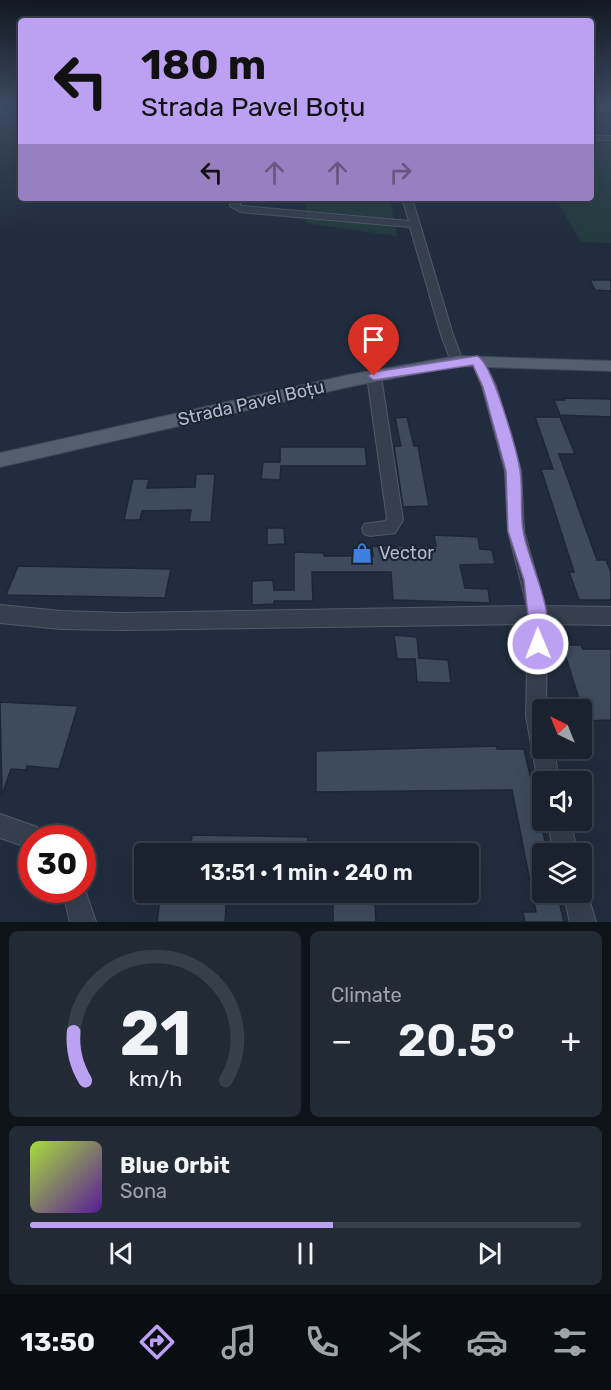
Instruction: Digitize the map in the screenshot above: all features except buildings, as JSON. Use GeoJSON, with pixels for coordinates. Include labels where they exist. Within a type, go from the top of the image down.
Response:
{"type":"FeatureCollection","features":[{"type":"Feature","properties":{"kind":"main road","name":"Strada Pavel Boțu"},"geometry":{"type":"LineString","coordinates":[[0,460],[374,376],[458,361],[611,366]]}},
{"type":"Feature","properties":{"kind":"street"},"geometry":{"type":"LineString","coordinates":[[236,201],[235,206],[240,209],[414,224]]}},
{"type":"Feature","properties":{"kind":"street"},"geometry":{"type":"LineString","coordinates":[[407,201],[447,335],[458,361]]}},
{"type":"Feature","properties":{"kind":"street"},"geometry":{"type":"LineString","coordinates":[[477,360],[489,387],[513,471],[516,531],[532,580],[537,613],[536,716],[547,771]]}},
{"type":"Feature","properties":{"kind":"street"},"geometry":{"type":"LineString","coordinates":[[370,529],[389,528],[395,520],[374,376]]}},
{"type":"Feature","properties":{"kind":"street"},"geometry":{"type":"LineString","coordinates":[[0,614],[32,618],[134,621],[537,613],[611,616]]}},
{"type":"Feature","properties":{"kind":"street"},"geometry":{"type":"LineString","coordinates":[[0,826],[18,832]]}},
{"type":"Feature","properties":{"kind":"street"},"geometry":{"type":"LineString","coordinates":[[78,903],[83,922]]}},
{"type":"Feature","properties":{"kind":"street"},"geometry":{"type":"LineString","coordinates":[[578,903],[583,922]]}},
{"type":"Feature","properties":{"kind":"green space"},"geometry":{"type":"Polygon","coordinates":[[[594,149],[611,149],[611,243],[581,242],[557,201],[594,201],[594,149]]]}},
{"type":"Feature","properties":{"kind":"green space"},"geometry":{"type":"Polygon","coordinates":[[[306,201],[391,201],[397,236],[305,223],[306,201]]]}},
{"type":"Feature","properties":{"kind":"place","name":"Vector"},"geometry":{"type":"Point","coordinates":[362,553]}},
{"type":"Feature","properties":{"kind":"route"},"geometry":{"type":"LineString","coordinates":[[374,376],[458,361],[477,360],[489,387],[513,471],[516,531],[532,580],[537,613],[538,644]]}}]}
